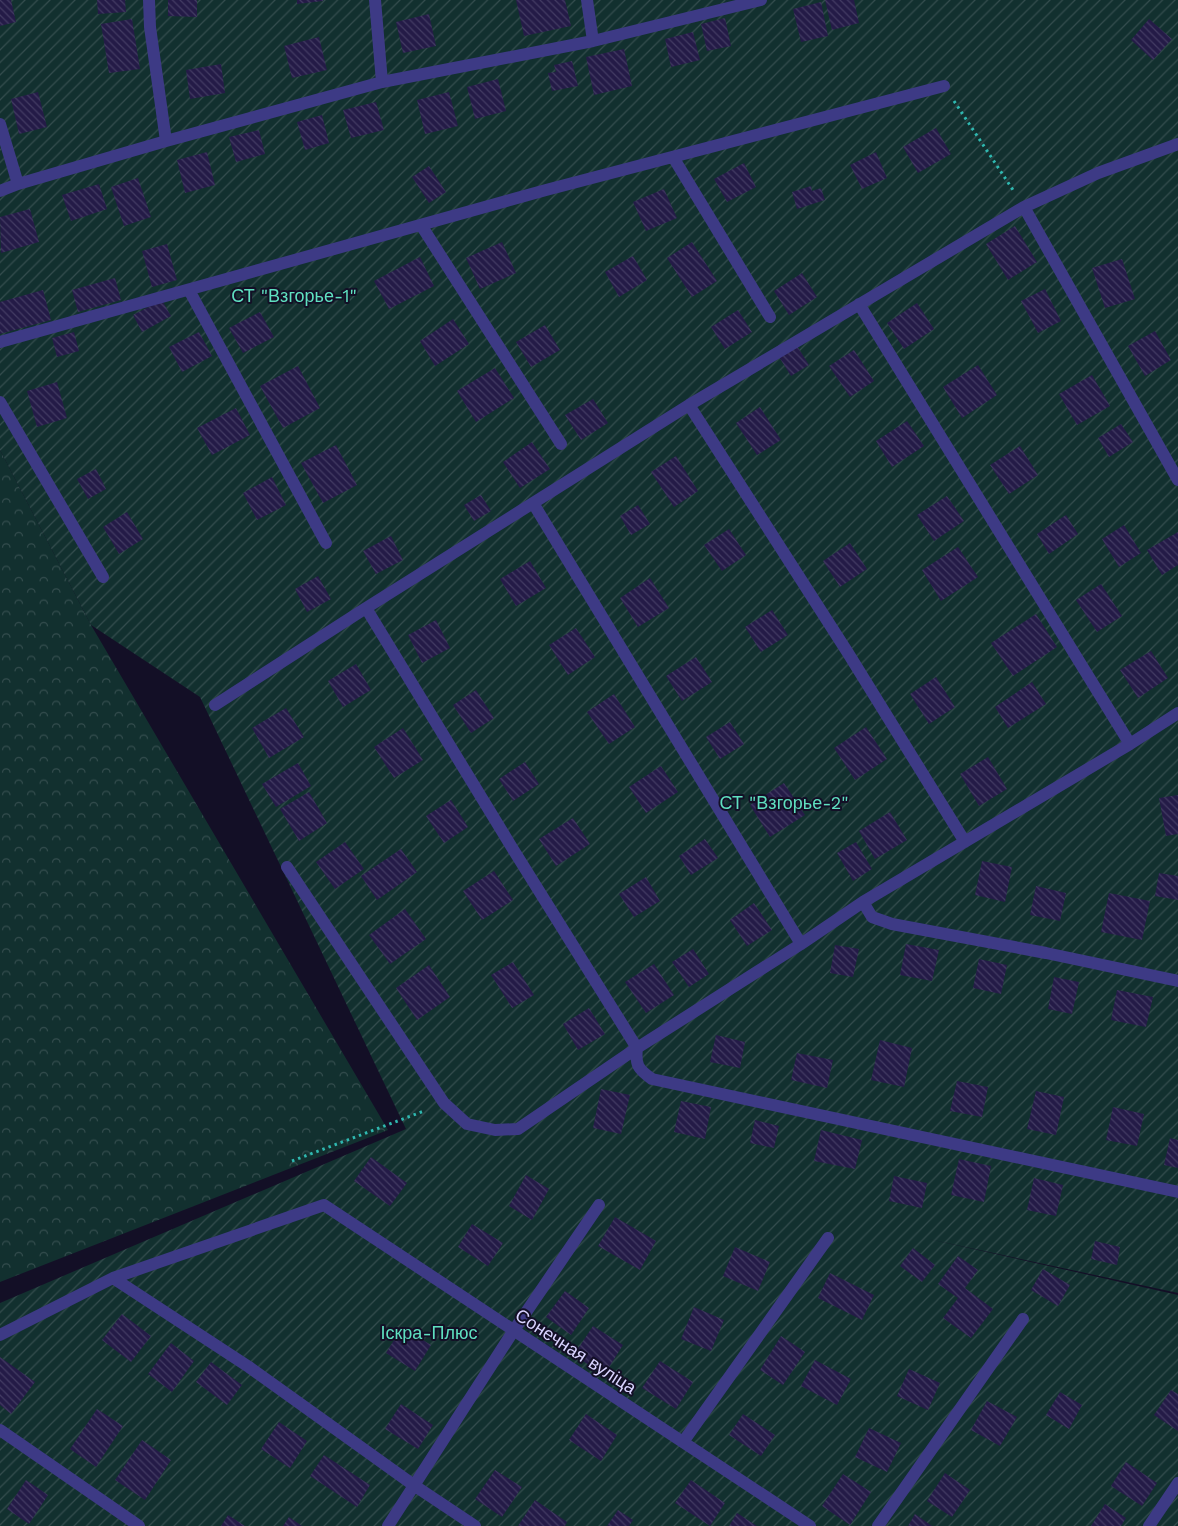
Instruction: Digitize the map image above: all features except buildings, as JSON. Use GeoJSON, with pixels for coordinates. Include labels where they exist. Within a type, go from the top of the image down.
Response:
{"type":"FeatureCollection","features":[{"type":"Feature","properties":{"kind":"lane"},"geometry":{"type":"LineString","coordinates":[[149,0],[150,27],[166,141]]}},
{"type":"Feature","properties":{"kind":"lane"},"geometry":{"type":"LineString","coordinates":[[375,0],[382,82]]}},
{"type":"Feature","properties":{"kind":"lane"},"geometry":{"type":"LineString","coordinates":[[587,0],[593,40]]}},
{"type":"Feature","properties":{"kind":"lane"},"geometry":{"type":"LineString","coordinates":[[0,192],[18,184],[166,141],[382,82],[593,40],[761,0]]}},
{"type":"Feature","properties":{"kind":"lane"},"geometry":{"type":"LineString","coordinates":[[0,342],[422,225],[944,86]]}},
{"type":"Feature","properties":{"kind":"lane"},"geometry":{"type":"LineString","coordinates":[[0,124],[18,184]]}},
{"type":"Feature","properties":{"kind":"lane"},"geometry":{"type":"LineString","coordinates":[[215,705],[690,405],[1024,207],[1098,173],[1178,144]]}},
{"type":"Feature","properties":{"kind":"lane"},"geometry":{"type":"LineString","coordinates":[[673,157],[770,318]]}},
{"type":"Feature","properties":{"kind":"lane"},"geometry":{"type":"LineString","coordinates":[[1024,207],[1178,480]]}},
{"type":"Feature","properties":{"kind":"lane"},"geometry":{"type":"LineString","coordinates":[[422,225],[561,444]]}},
{"type":"Feature","properties":{"kind":"lane"},"geometry":{"type":"LineString","coordinates":[[189,290],[326,543]]}},
{"type":"Feature","properties":{"kind":"lane"},"geometry":{"type":"LineString","coordinates":[[859,304],[1130,744]]}},
{"type":"Feature","properties":{"kind":"lane"},"geometry":{"type":"LineString","coordinates":[[0,402],[103,577]]}},
{"type":"Feature","properties":{"kind":"lane"},"geometry":{"type":"LineString","coordinates":[[690,405],[848,653],[965,842]]}},
{"type":"Feature","properties":{"kind":"lane"},"geometry":{"type":"LineString","coordinates":[[533,503],[801,944]]}},
{"type":"Feature","properties":{"kind":"lane"},"geometry":{"type":"LineString","coordinates":[[366,608],[510,846],[637,1048],[636,1060],[641,1072],[652,1079],[1178,1192]]}},
{"type":"Feature","properties":{"kind":"lane"},"geometry":{"type":"LineString","coordinates":[[287,868],[444,1104],[467,1124],[495,1130],[518,1129],[637,1048],[801,944],[863,902],[1130,744],[1178,713]]}},
{"type":"Feature","properties":{"kind":"lane"},"geometry":{"type":"LineString","coordinates":[[863,902],[872,917],[892,924],[1046,953],[1178,981]]}},
{"type":"Feature","properties":{"kind":"lane","name":"Сонечная вуліца"},"geometry":{"type":"LineString","coordinates":[[113,1278],[324,1205],[810,1526]]}},
{"type":"Feature","properties":{"kind":"lane"},"geometry":{"type":"LineString","coordinates":[[388,1526],[514,1330],[599,1205]]}},
{"type":"Feature","properties":{"kind":"lane"},"geometry":{"type":"LineString","coordinates":[[683,1442],[828,1238]]}},
{"type":"Feature","properties":{"kind":"lane"},"geometry":{"type":"LineString","coordinates":[[0,1335],[113,1278],[249,1367],[414,1486],[475,1526]]}},
{"type":"Feature","properties":{"kind":"lane"},"geometry":{"type":"LineString","coordinates":[[878,1526],[1023,1319]]}},
{"type":"Feature","properties":{"kind":"lane"},"geometry":{"type":"LineString","coordinates":[[0,1430],[139,1526]]}},
{"type":"Feature","properties":{"kind":"lane"},"geometry":{"type":"LineString","coordinates":[[1149,1526],[1178,1483]]}},
{"type":"Feature","properties":{"kind":"path"},"geometry":{"type":"LineString","coordinates":[[944,86],[1024,207]]}},
{"type":"Feature","properties":{"kind":"path"},"geometry":{"type":"LineString","coordinates":[[292,1161],[444,1104]]}},
{"type":"Feature","properties":{"kind":"green space"},"geometry":{"type":"Polygon","coordinates":[[[0,0],[1178,0],[1178,1293],[924,1238],[1178,1295],[1178,1526],[0,1526],[0,1303],[406,1129],[200,697],[91,625],[0,450],[0,0]]]}},
{"type":"Feature","properties":{"kind":"green space"},"geometry":{"type":"Polygon","coordinates":[[[0,450],[91,625],[388,1130],[0,1282],[0,450]]]}},
{"type":"Feature","properties":{"kind":"park label","name":"СТ \"Взгорье-1\""},"geometry":{"type":"Point","coordinates":[294,295]}},
{"type":"Feature","properties":{"kind":"park label","name":"СТ \"Взгорье-2\""},"geometry":{"type":"Point","coordinates":[784,802]}},
{"type":"Feature","properties":{"kind":"park label","name":"Іскра-Плюс"},"geometry":{"type":"Point","coordinates":[429,1332]}}]}
